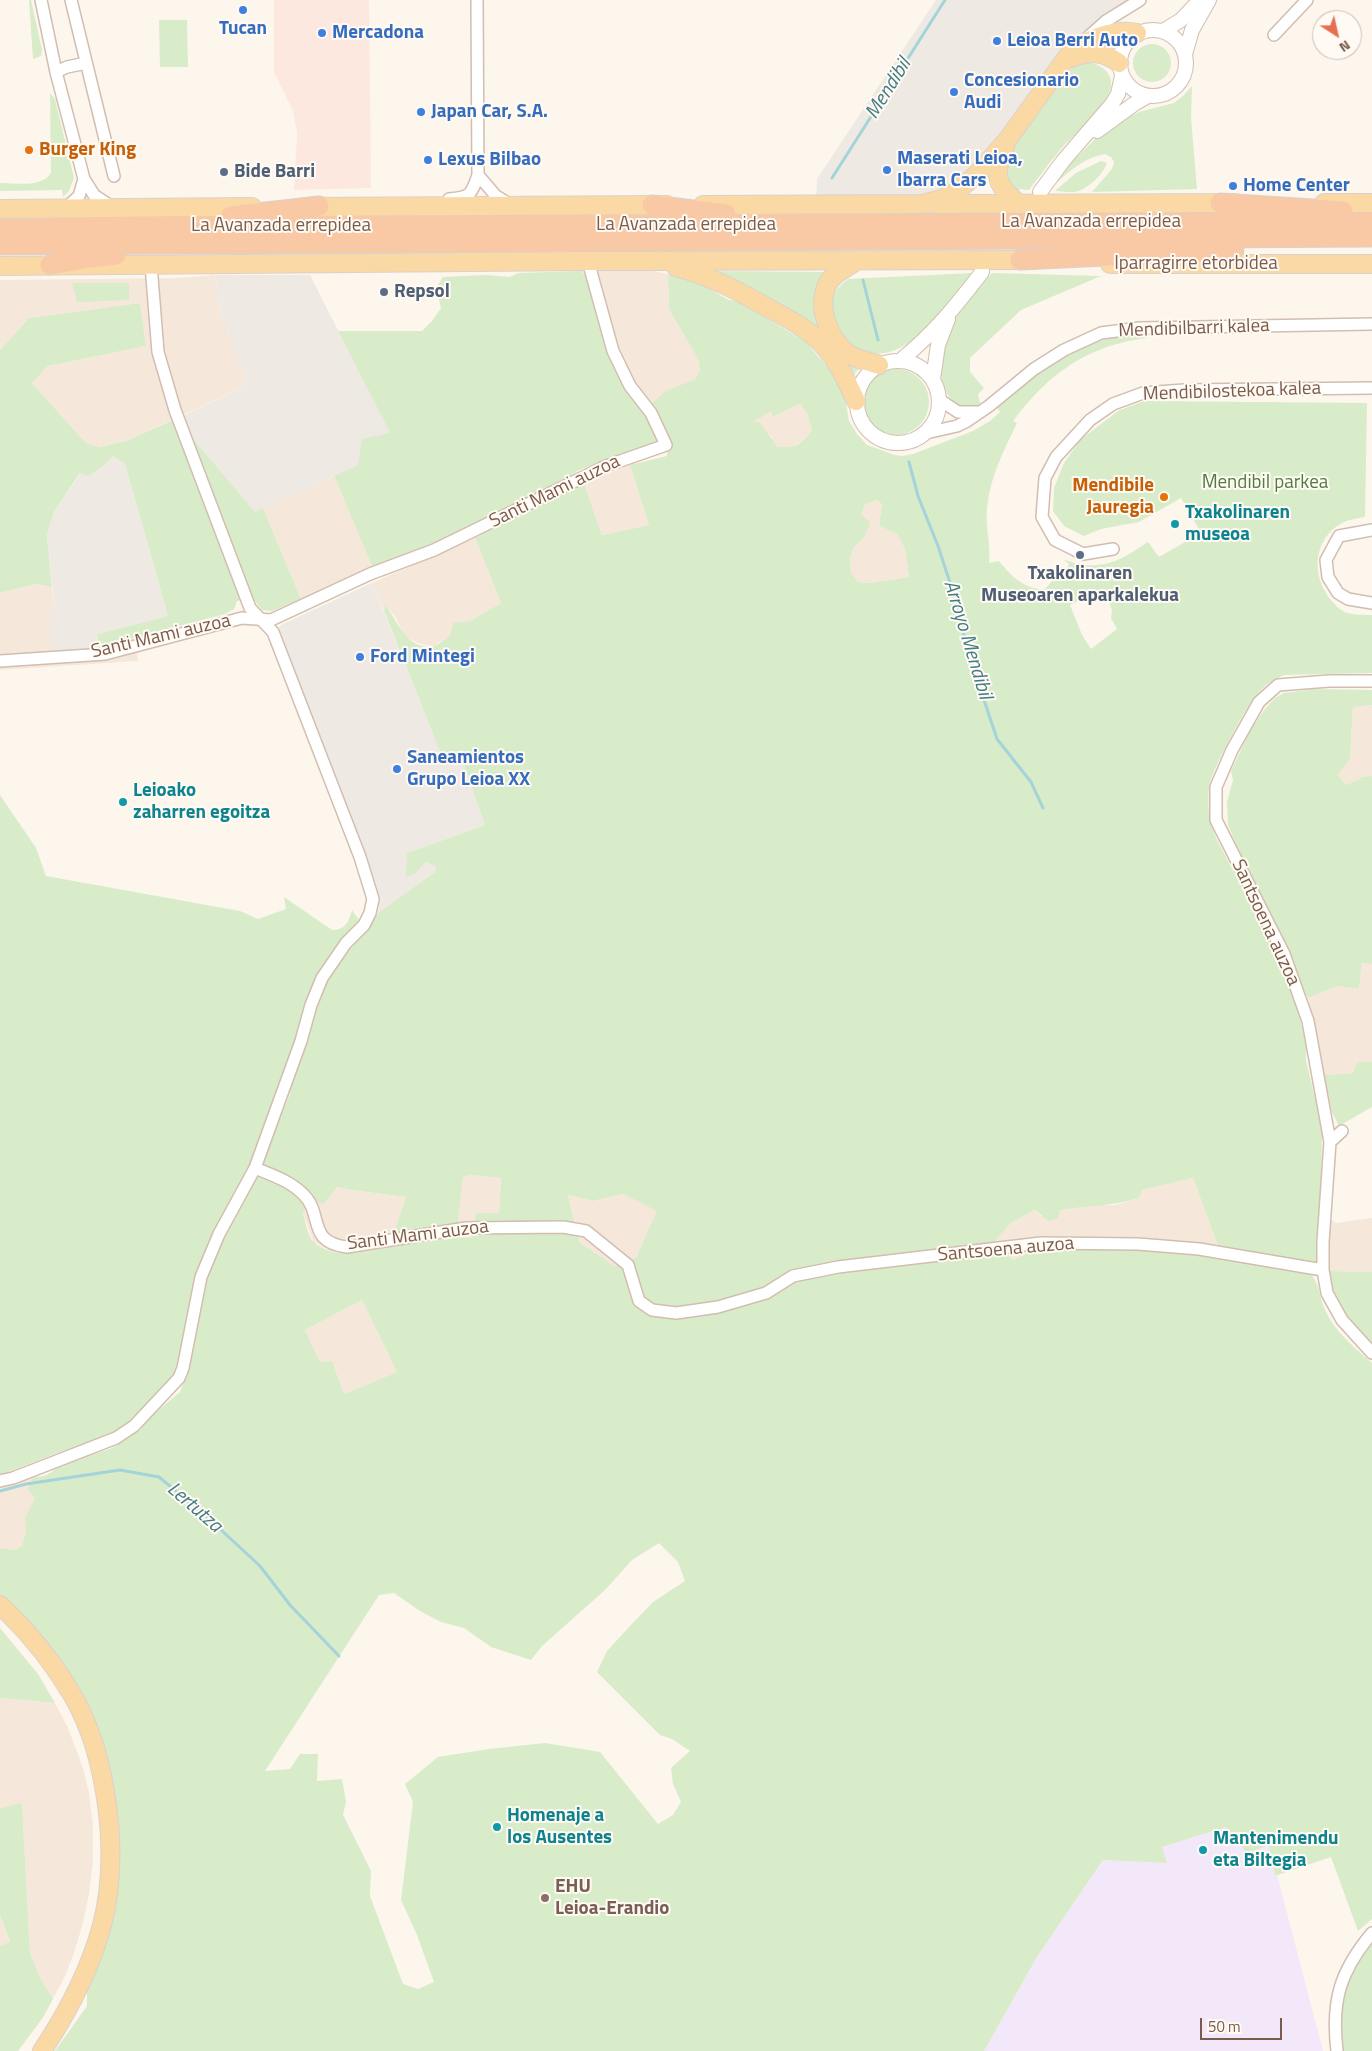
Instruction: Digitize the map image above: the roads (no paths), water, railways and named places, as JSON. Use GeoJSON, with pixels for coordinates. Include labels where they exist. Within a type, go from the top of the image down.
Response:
{"type":"FeatureCollection","features":[{"type":"Feature","properties":{"kind":"highway"},"geometry":{"type":"LineString","coordinates":[[1220,202],[1372,213]]}},
{"type":"Feature","properties":{"kind":"highway"},"geometry":{"type":"LineString","coordinates":[[652,205],[707,213],[937,222]]}},
{"type":"Feature","properties":{"kind":"highway"},"geometry":{"type":"LineString","coordinates":[[135,226],[319,206]]}},
{"type":"Feature","properties":{"kind":"highway","name":"La Avanzada errepidea"},"geometry":{"type":"LineString","coordinates":[[0,229],[135,226],[1372,222]]}},
{"type":"Feature","properties":{"kind":"highway","name":"La Avanzada errepidea"},"geometry":{"type":"LineString","coordinates":[[0,245],[1372,237]]}},
{"type":"Feature","properties":{"kind":"highway"},"geometry":{"type":"LineString","coordinates":[[50,266],[89,258],[160,250],[187,244]]}},
{"type":"Feature","properties":{"kind":"highway"},"geometry":{"type":"LineString","coordinates":[[1020,260],[1229,250],[1372,246]]}},
{"type":"Feature","properties":{"kind":"main road"},"geometry":{"type":"LineString","coordinates":[[923,204],[942,199],[956,192],[978,173],[1008,139],[1070,53],[1080,46],[1110,34],[1137,33]]}},
{"type":"Feature","properties":{"kind":"main road"},"geometry":{"type":"LineString","coordinates":[[1062,63],[1074,57],[1094,52],[1106,54],[1120,69]]}},
{"type":"Feature","properties":{"kind":"main road"},"geometry":{"type":"LineString","coordinates":[[1008,139],[998,166],[997,178],[1004,192],[1018,203]]}},
{"type":"Feature","properties":{"kind":"main road"},"geometry":{"type":"LineString","coordinates":[[0,209],[1372,202]]}},
{"type":"Feature","properties":{"kind":"main road","name":"Iparragirre etorbidea"},"geometry":{"type":"LineString","coordinates":[[652,261],[1020,260],[1121,264],[1372,264]]}},
{"type":"Feature","properties":{"kind":"main road"},"geometry":{"type":"LineString","coordinates":[[0,266],[652,261],[688,270],[725,283],[795,323],[818,340],[828,351],[849,385],[856,401]]}},
{"type":"Feature","properties":{"kind":"main road"},"geometry":{"type":"LineString","coordinates":[[857,261],[837,273],[828,283],[822,308],[833,338],[848,354],[879,365]]}},
{"type":"Feature","properties":{"kind":"main road"},"geometry":{"type":"LineString","coordinates":[[0,1605],[48,1656],[73,1696],[86,1722],[95,1750],[106,1800],[110,1837],[110,1878],[102,1924],[85,1972],[64,2018],[42,2051]]}},
{"type":"Feature","properties":{"kind":"main road"},"geometry":{"type":"LineString","coordinates":[[0,1619],[37,1658],[65,1701],[87,1751],[98,1797],[101,1836],[100,1874],[92,1925],[77,1971],[52,2018],[30,2051]]}},
{"type":"Feature","properties":{"kind":"street"},"geometry":{"type":"LineString","coordinates":[[40,0],[56,72],[84,179],[94,195],[116,208]]}},
{"type":"Feature","properties":{"kind":"street"},"geometry":{"type":"LineString","coordinates":[[71,0],[114,176]]}},
{"type":"Feature","properties":{"kind":"street"},"geometry":{"type":"LineString","coordinates":[[373,206],[466,197],[472,192],[478,175],[477,0]]}},
{"type":"Feature","properties":{"kind":"street"},"geometry":{"type":"LineString","coordinates":[[1080,46],[1106,21],[1140,0]]}},
{"type":"Feature","properties":{"kind":"street"},"geometry":{"type":"LineString","coordinates":[[1163,31],[1181,20],[1200,0]]}},
{"type":"Feature","properties":{"kind":"street"},"geometry":{"type":"LineString","coordinates":[[1063,161],[1105,124],[1148,96],[1163,95],[1175,88],[1186,68],[1185,54],[1192,30],[1209,0]]}},
{"type":"Feature","properties":{"kind":"street"},"geometry":{"type":"LineString","coordinates":[[1274,36],[1307,0]]}},
{"type":"Feature","properties":{"kind":"street"},"geometry":{"type":"LineString","coordinates":[[1040,192],[1063,161],[1112,104],[1118,94],[1122,49],[1131,37],[1137,33],[1150,30],[1163,31],[1177,40],[1185,54]]}},
{"type":"Feature","properties":{"kind":"street"},"geometry":{"type":"LineString","coordinates":[[56,72],[67,67],[86,63]]}},
{"type":"Feature","properties":{"kind":"street"},"geometry":{"type":"LineString","coordinates":[[1120,69],[1130,87],[1148,96]]}},
{"type":"Feature","properties":{"kind":"street"},"geometry":{"type":"LineString","coordinates":[[478,175],[496,196],[504,202],[516,206]]}},
{"type":"Feature","properties":{"kind":"street"},"geometry":{"type":"LineString","coordinates":[[64,209],[79,196],[84,179]]}},
{"type":"Feature","properties":{"kind":"street","name":"Santi Mami auzoa"},"geometry":{"type":"LineString","coordinates":[[0,661],[105,654],[242,618],[262,621],[271,620],[370,574],[434,550],[606,466],[666,444],[651,413],[630,386],[613,351],[588,261]]}},
{"type":"Feature","properties":{"kind":"street","name":"Santi Mami auzoa"},"geometry":{"type":"LineString","coordinates":[[151,264],[158,352],[175,410],[250,608],[273,632],[360,857],[373,899],[370,913],[364,925],[346,943],[322,978],[255,1168],[290,1183],[305,1196],[320,1233],[333,1245],[347,1248],[466,1228],[493,1226],[563,1227],[586,1231],[628,1265],[640,1301],[652,1310],[676,1313],[718,1307],[766,1293],[793,1276],[838,1267]]}},
{"type":"Feature","properties":{"kind":"street"},"geometry":{"type":"LineString","coordinates":[[901,360],[927,338],[951,313],[982,272]]}},
{"type":"Feature","properties":{"kind":"street"},"geometry":{"type":"LineString","coordinates":[[933,379],[938,345],[951,313]]}},
{"type":"Feature","properties":{"kind":"street","name":"Mendibilbarri kalea"},"geometry":{"type":"LineString","coordinates":[[926,433],[957,426],[981,411],[1034,369],[1064,350],[1101,333],[1140,328],[1372,324]]}},
{"type":"Feature","properties":{"kind":"street"},"geometry":{"type":"LineString","coordinates":[[901,360],[919,366],[933,379],[938,389],[940,400],[934,423],[926,433],[915,440],[902,444],[888,443],[875,437],[865,428],[858,415],[856,401],[858,390],[870,371],[879,365],[901,360]]}},
{"type":"Feature","properties":{"kind":"street","name":"Mendibilostekoa kalea"},"geometry":{"type":"LineString","coordinates":[[1113,549],[1083,554],[1055,540],[1042,517],[1045,478],[1056,457],[1090,420],[1114,404],[1143,393],[1184,390],[1372,388]]}},
{"type":"Feature","properties":{"kind":"street"},"geometry":{"type":"LineString","coordinates":[[940,400],[958,412],[981,411]]}},
{"type":"Feature","properties":{"kind":"street"},"geometry":{"type":"LineString","coordinates":[[1372,530],[1339,536],[1326,560],[1328,578],[1338,593],[1348,599],[1372,603]]}},
{"type":"Feature","properties":{"kind":"street","name":"Santsoena auzoa"},"geometry":{"type":"LineString","coordinates":[[1372,681],[1329,681],[1278,686],[1259,702],[1232,750],[1216,788],[1216,820],[1284,954],[1308,1021],[1330,1142],[1323,1270],[1328,1292],[1342,1320],[1372,1353]]}},
{"type":"Feature","properties":{"kind":"street"},"geometry":{"type":"LineString","coordinates":[[1330,1142],[1342,1131]]}},
{"type":"Feature","properties":{"kind":"street"},"geometry":{"type":"LineString","coordinates":[[0,1481],[13,1478],[116,1438],[134,1426],[179,1378],[183,1368],[201,1277],[219,1234],[255,1168]]}},
{"type":"Feature","properties":{"kind":"street","name":"Santsoena auzoa"},"geometry":{"type":"LineString","coordinates":[[838,1267],[1041,1243],[1138,1244],[1199,1249],[1323,1270]]}},
{"type":"Feature","properties":{"kind":"street"},"geometry":{"type":"LineString","coordinates":[[1337,2051],[1335,2036],[1336,2008],[1340,1984],[1346,1970],[1372,1933]]}},
{"type":"Feature","properties":{"kind":"waterway","name":"Mendibil"},"geometry":{"type":"LineString","coordinates":[[832,178],[945,0]]}},
{"type":"Feature","properties":{"kind":"waterway","name":"Arroyo Mendibil"},"geometry":{"type":"LineString","coordinates":[[863,280],[878,340]]}},
{"type":"Feature","properties":{"kind":"waterway","name":"Arroyo Mendibil"},"geometry":{"type":"LineString","coordinates":[[909,462],[918,496],[938,546],[955,598],[969,655],[997,739],[1031,782],[1043,808]]}},
{"type":"Feature","properties":{"kind":"waterway","name":"Lertutza"},"geometry":{"type":"LineString","coordinates":[[0,1491],[26,1484],[120,1470],[159,1477],[205,1515],[260,1566],[290,1605],[339,1656]]}},
{"type":"Feature","properties":{"kind":"place","name":"Tucan"},"geometry":{"type":"Point","coordinates":[243,10]}},
{"type":"Feature","properties":{"kind":"place","name":"Mercadona"},"geometry":{"type":"Point","coordinates":[322,33]}},
{"type":"Feature","properties":{"kind":"place","name":"Leioa Berri Auto"},"geometry":{"type":"Point","coordinates":[997,41]}},
{"type":"Feature","properties":{"kind":"place","name":"Concesionario Audi"},"geometry":{"type":"Point","coordinates":[954,92]}},
{"type":"Feature","properties":{"kind":"place","name":"Japan Car, S.A."},"geometry":{"type":"Point","coordinates":[421,112]}},
{"type":"Feature","properties":{"kind":"place","name":"Burger King"},"geometry":{"type":"Point","coordinates":[29,150]}},
{"type":"Feature","properties":{"kind":"place","name":"Lexus Bilbao"},"geometry":{"type":"Point","coordinates":[428,160]}},
{"type":"Feature","properties":{"kind":"place","name":"Maserati Leioa, Ibarra Cars"},"geometry":{"type":"Point","coordinates":[887,170]}},
{"type":"Feature","properties":{"kind":"place","name":"Bide Barri"},"geometry":{"type":"Point","coordinates":[224,172]}},
{"type":"Feature","properties":{"kind":"place","name":"Home Center"},"geometry":{"type":"Point","coordinates":[1233,186]}},
{"type":"Feature","properties":{"kind":"place","name":"Repsol"},"geometry":{"type":"Point","coordinates":[384,292]}},
{"type":"Feature","properties":{"kind":"place","name":"Mendibile Jauregia"},"geometry":{"type":"Point","coordinates":[1164,497]}},
{"type":"Feature","properties":{"kind":"place","name":"Txakolinaren museoa"},"geometry":{"type":"Point","coordinates":[1175,524]}},
{"type":"Feature","properties":{"kind":"place","name":"Txakolinaren Museoaren aparkalekua"},"geometry":{"type":"Point","coordinates":[1080,555]}},
{"type":"Feature","properties":{"kind":"place","name":"Ford Mintegi"},"geometry":{"type":"Point","coordinates":[360,657]}},
{"type":"Feature","properties":{"kind":"place","name":"Saneamientos Grupo Leioa XX"},"geometry":{"type":"Point","coordinates":[397,769]}},
{"type":"Feature","properties":{"kind":"place","name":"Leioako zaharren egoitza"},"geometry":{"type":"Point","coordinates":[123,802]}},
{"type":"Feature","properties":{"kind":"place","name":"Homenaje a los Ausentes"},"geometry":{"type":"Point","coordinates":[497,1827]}},
{"type":"Feature","properties":{"kind":"place","name":"Mantenimendu eta Biltegia"},"geometry":{"type":"Point","coordinates":[1203,1850]}},
{"type":"Feature","properties":{"kind":"place","name":"EHU Leioa-Erandio"},"geometry":{"type":"Point","coordinates":[545,1898]}},
{"type":"Feature","properties":{"kind":"park label","name":"Mendibil parkea"},"geometry":{"type":"Point","coordinates":[1265,483]}}]}
